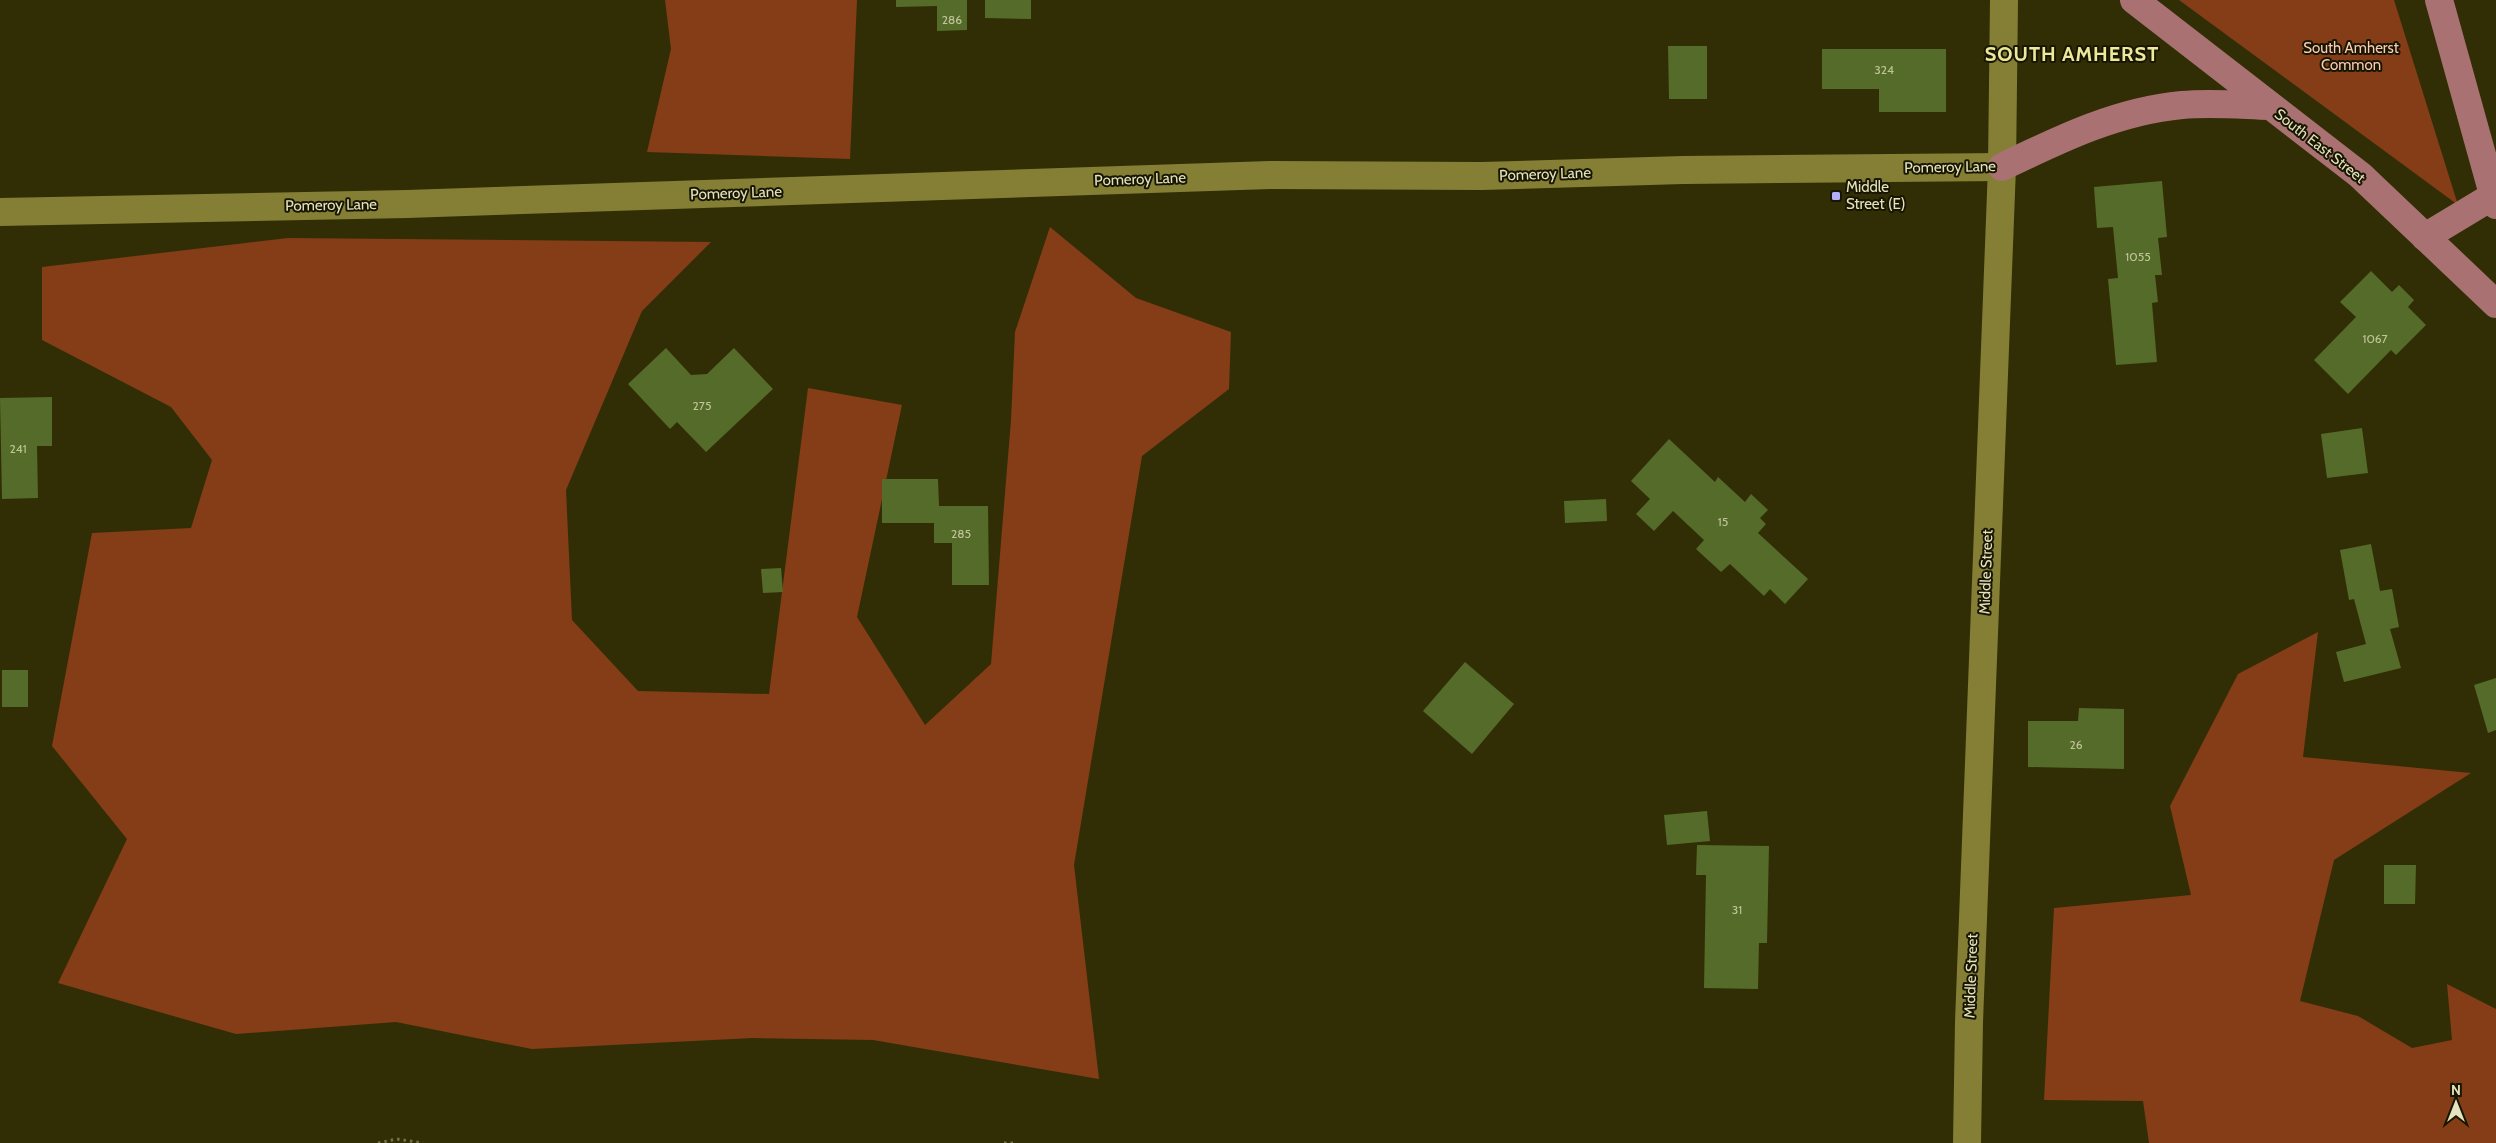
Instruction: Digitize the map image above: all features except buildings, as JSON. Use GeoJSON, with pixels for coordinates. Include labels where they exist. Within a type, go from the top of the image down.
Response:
{"type":"FeatureCollection","features":[{"type":"Feature","properties":{"kind":"main road","name":"South East Street"},"geometry":{"type":"LineString","coordinates":[[2134,0],[2360,175],[2496,304]]}},
{"type":"Feature","properties":{"kind":"main road"},"geometry":{"type":"LineString","coordinates":[[2425,237],[2495,201],[2439,0]]}},
{"type":"Feature","properties":{"kind":"main road","name":"Pomeroy Lane"},"geometry":{"type":"LineString","coordinates":[[2002,167],[2090,126],[2151,109],[2211,104],[2270,106]]}},
{"type":"Feature","properties":{"kind":"street","name":"Middle Street"},"geometry":{"type":"LineString","coordinates":[[1967,1143],[1969,1022],[2002,167],[2004,0]]}},
{"type":"Feature","properties":{"kind":"street","name":"Pomeroy Lane"},"geometry":{"type":"LineString","coordinates":[[0,212],[426,203],[1270,175],[1482,176],[1683,170],[2002,167]]}},
{"type":"Feature","properties":{"kind":"path"},"geometry":{"type":"LineString","coordinates":[[378,1143],[397,1139],[423,1143]]}},
{"type":"Feature","properties":{"kind":"path"},"geometry":{"type":"LineString","coordinates":[[1004,1143],[1014,1143]]}},
{"type":"Feature","properties":{"kind":"green space"},"geometry":{"type":"Polygon","coordinates":[[[665,0],[857,0],[850,159],[647,152],[671,49],[665,0]]]}},
{"type":"Feature","properties":{"kind":"green space","name":"South Amherst Common"},"geometry":{"type":"Polygon","coordinates":[[[2179,0],[2394,0],[2458,205],[2179,0]]]}},
{"type":"Feature","properties":{"kind":"green space"},"geometry":{"type":"Polygon","coordinates":[[[1050,227],[1136,298],[1231,332],[1229,389],[1142,456],[1074,865],[1099,1079],[873,1040],[753,1038],[532,1049],[396,1022],[236,1034],[58,983],[127,839],[52,746],[92,533],[191,528],[212,460],[171,407],[42,340],[42,267],[288,238],[711,242],[642,311],[566,490],[572,620],[638,691],[769,694],[808,388],[902,405],[857,617],[925,725],[991,664],[1011,420],[1015,332],[1050,227]]]}},
{"type":"Feature","properties":{"kind":"green space"},"geometry":{"type":"Polygon","coordinates":[[[2318,632],[2303,757],[2471,773],[2334,860],[2300,1001],[2358,1016],[2412,1048],[2452,1040],[2447,984],[2496,1009],[2496,1143],[2149,1143],[2143,1101],[2044,1100],[2054,908],[2191,895],[2170,806],[2238,674],[2318,632]]]}},
{"type":"Feature","properties":{"kind":"place","name":"Middle Street (E)"},"geometry":{"type":"Point","coordinates":[1836,196]}},
{"type":"Feature","properties":{"kind":"district","name":"SOUTH AMHERST"},"geometry":{"type":"Point","coordinates":[2072,54]}}]}
